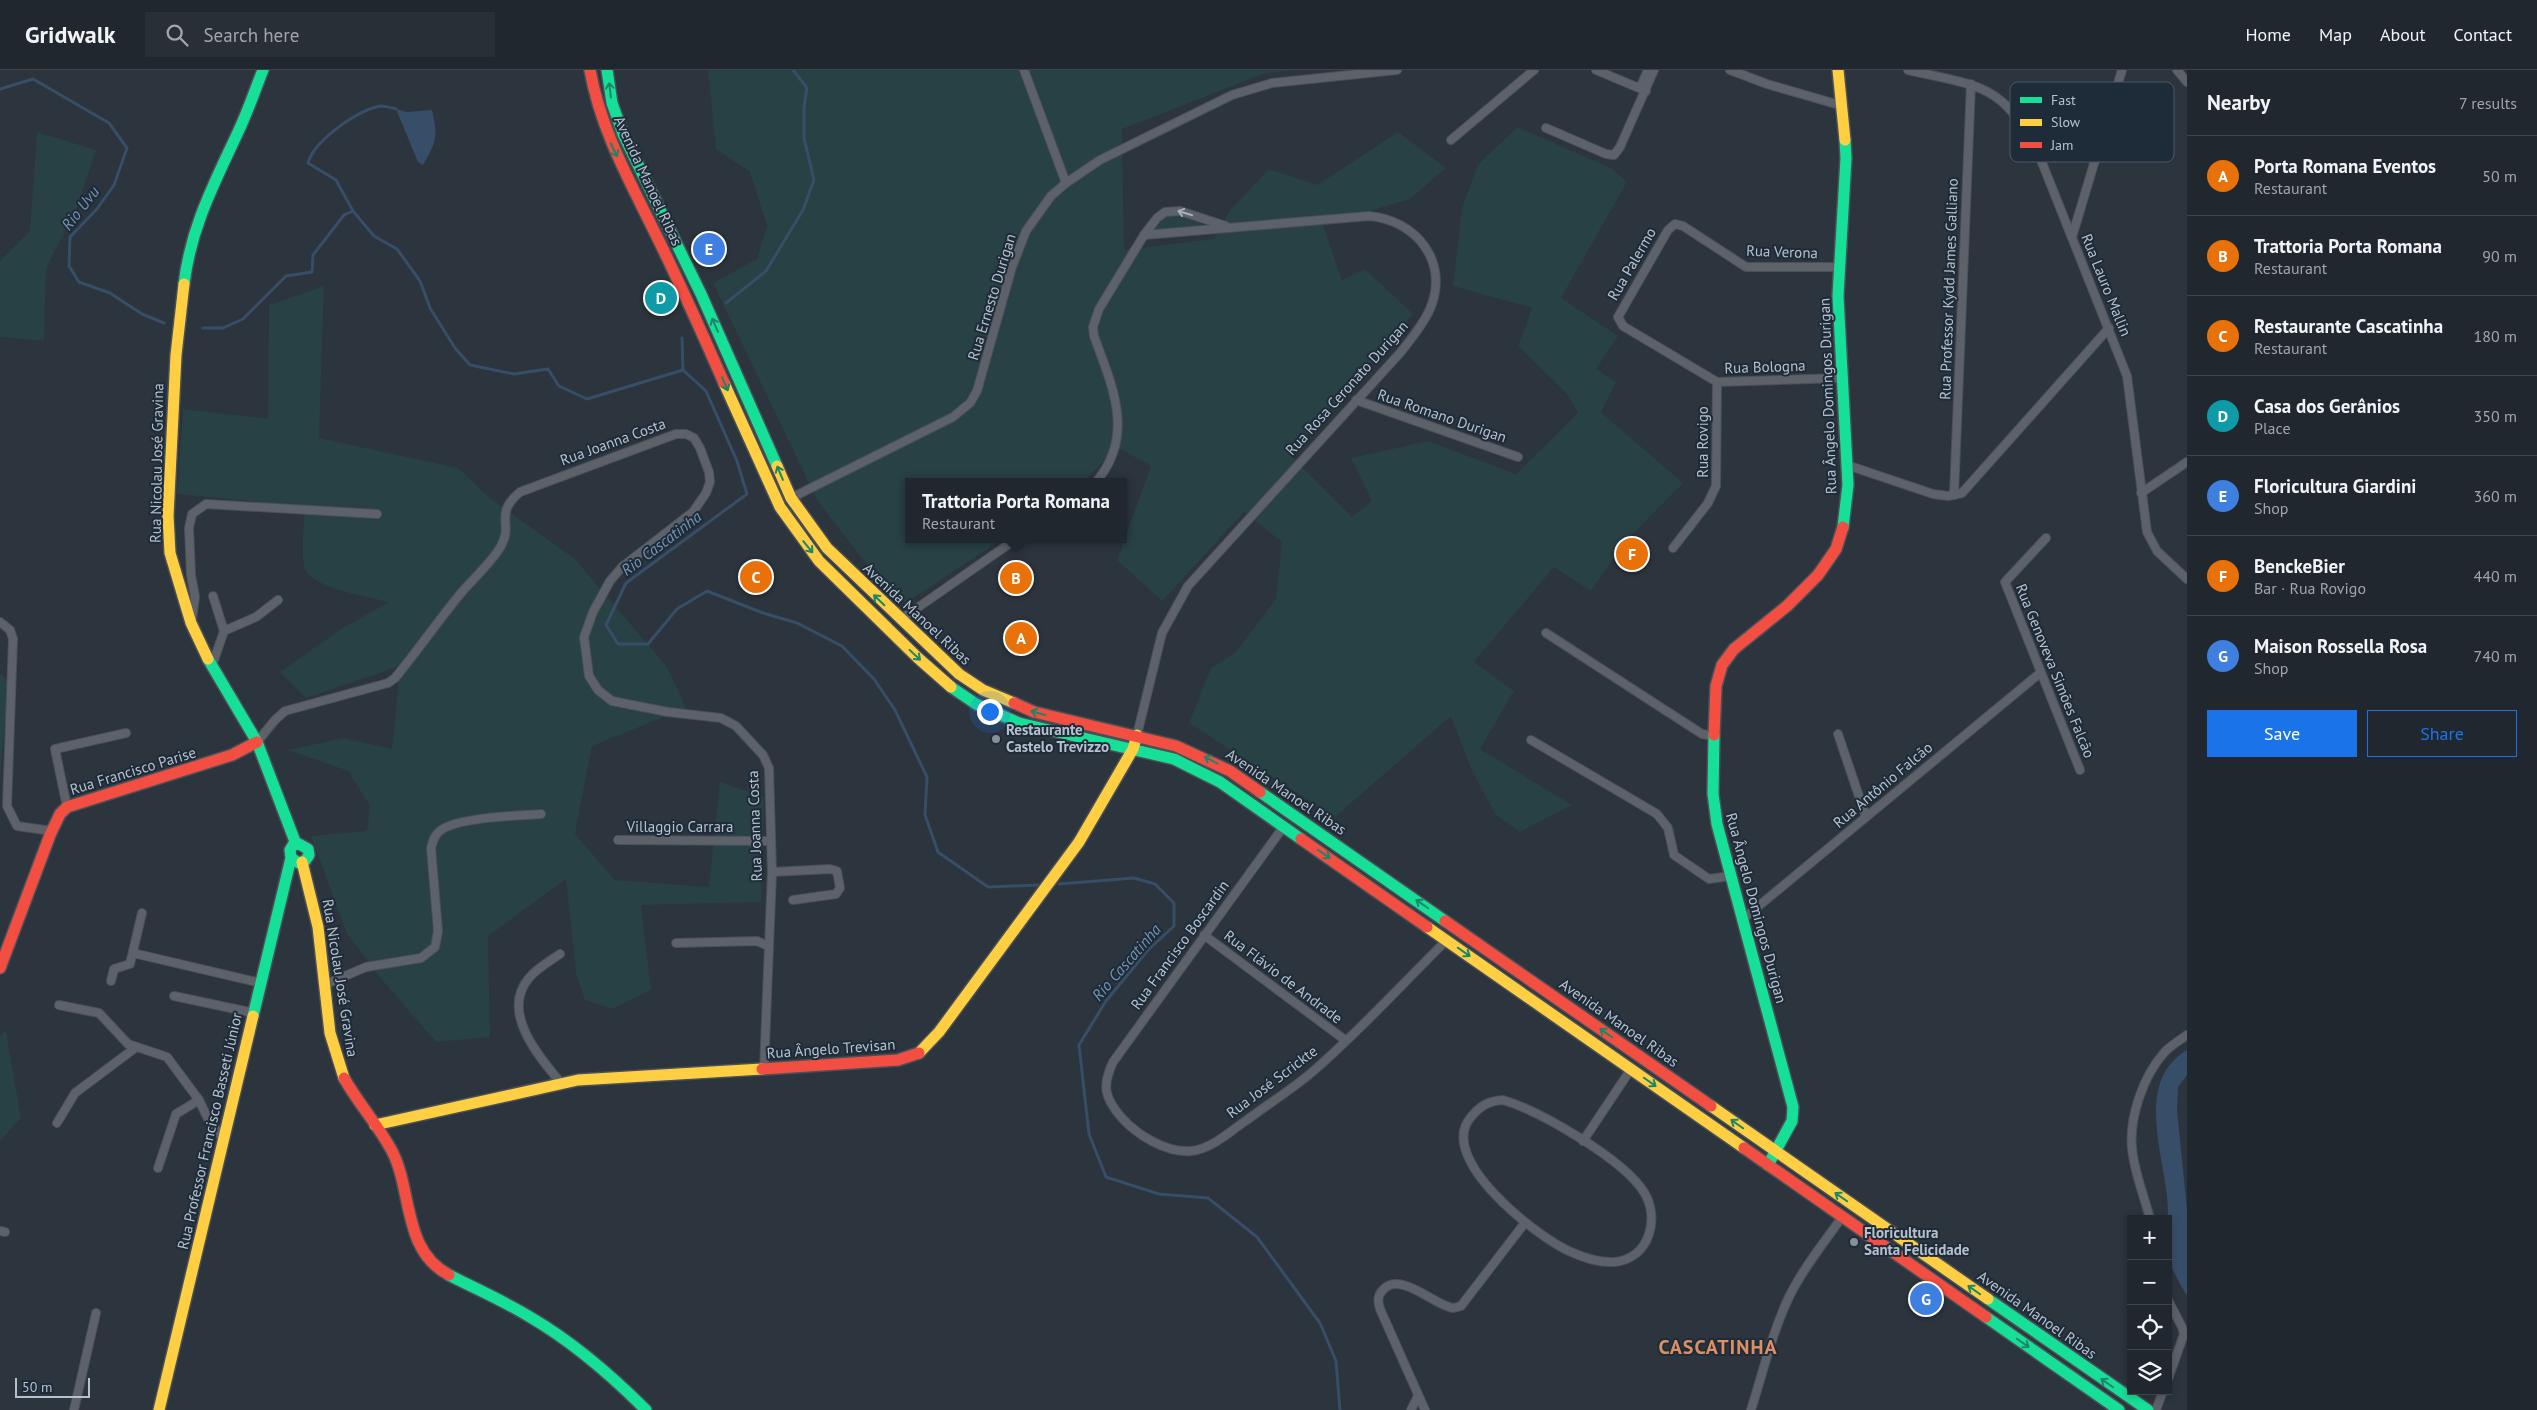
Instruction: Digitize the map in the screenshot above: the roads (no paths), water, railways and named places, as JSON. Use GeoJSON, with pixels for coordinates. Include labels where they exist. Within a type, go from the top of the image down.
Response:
{"type":"FeatureCollection","features":[{"type":"Feature","properties":{"kind":"main road","name":"Rua Nicolau José Gravina"},"geometry":{"type":"LineString","coordinates":[[263,70],[240,128],[207,196],[195,227],[182,295],[176,355],[168,516],[170,553],[191,623],[212,666],[257,742],[296,844]]}},
{"type":"Feature","properties":{"kind":"main road","name":"Avenida Manoel Ribas"},"geometry":{"type":"LineString","coordinates":[[590,70],[595,98],[607,135],[684,292],[780,507],[807,547],[867,609],[934,672],[976,704],[1019,723],[1134,749],[1188,765],[1236,792],[2117,1408]]}},
{"type":"Feature","properties":{"kind":"main road","name":"Avenida Manoel Ribas"},"geometry":{"type":"LineString","coordinates":[[607,70],[612,103],[622,134],[691,271],[791,498],[827,548],[900,620],[959,674],[997,698],[1034,712],[1137,735],[1176,746],[1204,757],[1230,772],[2148,1410]]}},
{"type":"Feature","properties":{"kind":"main road","name":"Rua Ângelo Domingos Durigan"},"geometry":{"type":"LineString","coordinates":[[1768,1165],[1777,1152],[1792,1122],[1794,1107],[1714,809],[1714,736],[1717,680],[1726,658],[1804,590],[1828,561],[1836,548],[1845,519],[1847,466],[1838,314],[1845,185],[1843,106],[1838,70]]}},
{"type":"Feature","properties":{"kind":"main road"},"geometry":{"type":"LineString","coordinates":[[676,276],[684,277],[691,271]]}},
{"type":"Feature","properties":{"kind":"main road"},"geometry":{"type":"LineString","coordinates":[[684,292],[694,290],[701,294]]}},
{"type":"Feature","properties":{"kind":"main road"},"geometry":{"type":"LineString","coordinates":[[780,507],[791,498]]}},
{"type":"Feature","properties":{"kind":"main road"},"geometry":{"type":"LineString","coordinates":[[867,609],[892,622],[900,620]]}},
{"type":"Feature","properties":{"kind":"main road","name":"Rua Ângelo Trevisan"},"geometry":{"type":"LineString","coordinates":[[375,1125],[561,1083],[597,1078],[898,1060],[920,1053],[939,1032],[1083,836],[1134,749],[1137,735]]}},
{"type":"Feature","properties":{"kind":"main road","name":"Rua Francisco Parise"},"geometry":{"type":"LineString","coordinates":[[1,964],[52,831],[60,814],[67,807],[232,755],[257,742]]}},
{"type":"Feature","properties":{"kind":"main road"},"geometry":{"type":"LineString","coordinates":[[1236,792],[1263,805],[1272,806],[1275,802]]}},
{"type":"Feature","properties":{"kind":"main road"},"geometry":{"type":"LineString","coordinates":[[1284,826],[1293,822],[1324,836]]}},
{"type":"Feature","properties":{"kind":"main road"},"geometry":{"type":"LineString","coordinates":[[296,844],[306,846],[309,852],[308,858],[297,860],[290,850],[296,844]]}},
{"type":"Feature","properties":{"kind":"main road","name":"Rua Nicolau José Gravina"},"geometry":{"type":"LineString","coordinates":[[297,860],[317,922],[324,985],[337,1063],[349,1088],[375,1125],[398,1165],[416,1242],[431,1262],[452,1277],[515,1308],[562,1338],[602,1367],[646,1410]]}},
{"type":"Feature","properties":{"kind":"main road","name":"Rua Professor Francisco Basseti Júnior"},"geometry":{"type":"LineString","coordinates":[[159,1410],[261,983],[297,860]]}},
{"type":"Feature","properties":{"kind":"main road"},"geometry":{"type":"LineString","coordinates":[[1424,924],[1439,926],[1447,922]]}},
{"type":"Feature","properties":{"kind":"main road"},"geometry":{"type":"LineString","coordinates":[[1447,940],[1456,936],[1476,942]]}},
{"type":"Feature","properties":{"kind":"main road"},"geometry":{"type":"LineString","coordinates":[[1581,1034],[1616,1050],[1621,1050],[1624,1046]]}},
{"type":"Feature","properties":{"kind":"main road"},"geometry":{"type":"LineString","coordinates":[[1631,1069],[1636,1066],[1646,1067],[1675,1081]]}},
{"type":"Feature","properties":{"kind":"main road"},"geometry":{"type":"LineString","coordinates":[[2117,1408],[2130,1410]]}},
{"type":"Feature","properties":{"kind":"street"},"geometry":{"type":"LineString","coordinates":[[1024,70],[1066,183]]}},
{"type":"Feature","properties":{"kind":"street","name":"Rua Ernesto Durigan"},"geometry":{"type":"LineString","coordinates":[[791,498],[953,416],[970,403],[982,377],[1019,248],[1037,214],[1066,183],[1109,156],[1232,95],[1272,83],[1397,70]]}},
{"type":"Feature","properties":{"kind":"street"},"geometry":{"type":"LineString","coordinates":[[1451,140],[1534,70]]}},
{"type":"Feature","properties":{"kind":"street"},"geometry":{"type":"LineString","coordinates":[[1596,70],[1643,89]]}},
{"type":"Feature","properties":{"kind":"street"},"geometry":{"type":"LineString","coordinates":[[1546,128],[1606,154],[1614,155],[1620,147],[1643,89],[1648,70]]}},
{"type":"Feature","properties":{"kind":"street"},"geometry":{"type":"LineString","coordinates":[[1643,89],[1654,70]]}},
{"type":"Feature","properties":{"kind":"street"},"geometry":{"type":"LineString","coordinates":[[1730,70],[1767,84],[1843,106]]}},
{"type":"Feature","properties":{"kind":"street","name":"Rua Lauro Mallin"},"geometry":{"type":"LineString","coordinates":[[1908,70],[1971,84],[1994,94],[2010,108]]}},
{"type":"Feature","properties":{"kind":"street"},"geometry":{"type":"LineString","coordinates":[[2118,82],[2122,70]]}},
{"type":"Feature","properties":{"kind":"street"},"geometry":{"type":"LineString","coordinates":[[2177,70],[2187,82]]}},
{"type":"Feature","properties":{"kind":"street","name":"Rua Professor Kydd James Galliano"},"geometry":{"type":"LineString","coordinates":[[1954,495],[1971,84]]}},
{"type":"Feature","properties":{"kind":"street","name":"Rua Lauro Mallin"},"geometry":{"type":"LineString","coordinates":[[2042,162],[2128,376],[2144,521],[2151,542],[2165,560],[2187,579]]}},
{"type":"Feature","properties":{"kind":"street"},"geometry":{"type":"LineString","coordinates":[[2072,238],[2095,162]]}},
{"type":"Feature","properties":{"kind":"street"},"geometry":{"type":"LineString","coordinates":[[1099,478],[1110,461],[1118,438],[1118,423],[1116,401],[1094,336],[1094,317],[1144,235],[1157,218],[1172,210],[1232,228]]}},
{"type":"Feature","properties":{"kind":"street","name":"Rua Rosa Ceronato Durigan"},"geometry":{"type":"LineString","coordinates":[[1137,735],[1162,634],[1188,586],[1413,338],[1431,307],[1435,292],[1431,261],[1417,235],[1394,220],[1369,216],[1144,235]]}},
{"type":"Feature","properties":{"kind":"street","name":"Rua Verona"},"geometry":{"type":"LineString","coordinates":[[1675,224],[1682,226],[1746,267],[1840,267]]}},
{"type":"Feature","properties":{"kind":"street","name":"Rua Palermo"},"geometry":{"type":"LineString","coordinates":[[1618,320],[1619,314],[1668,230],[1675,224]]}},
{"type":"Feature","properties":{"kind":"street","name":"Rua Bologna"},"geometry":{"type":"LineString","coordinates":[[1618,320],[1623,326],[1717,382],[1842,378]]}},
{"type":"Feature","properties":{"kind":"street"},"geometry":{"type":"LineString","coordinates":[[1847,466],[1933,494],[1954,495],[1968,489],[2109,328]]}},
{"type":"Feature","properties":{"kind":"street","name":"Rua Rovigo"},"geometry":{"type":"LineString","coordinates":[[1673,548],[1708,503],[1716,486],[1717,382]]}},
{"type":"Feature","properties":{"kind":"street","name":"Rua Romano Durigan"},"geometry":{"type":"LineString","coordinates":[[1356,400],[1518,457]]}},
{"type":"Feature","properties":{"kind":"street","name":"Rua Joanna Costa"},"geometry":{"type":"LineString","coordinates":[[257,742],[285,711],[388,682],[395,678],[449,607],[500,548],[505,532],[504,510],[509,501],[520,492],[676,434],[686,434],[694,438],[709,472],[710,482],[706,493],[693,512],[622,567],[610,581],[593,612],[584,637],[589,676],[598,690],[612,701],[668,712],[705,714],[721,718],[736,726],[763,755],[769,768],[772,872],[764,1069]]}},
{"type":"Feature","properties":{"kind":"street"},"geometry":{"type":"LineString","coordinates":[[2141,493],[2187,462]]}},
{"type":"Feature","properties":{"kind":"street"},"geometry":{"type":"LineString","coordinates":[[191,623],[195,597],[191,575],[189,528],[192,514],[206,504],[377,514]]}},
{"type":"Feature","properties":{"kind":"street","name":"Rua Genoveva Simões Falcão"},"geometry":{"type":"LineString","coordinates":[[2046,538],[2005,582],[2080,770]]}},
{"type":"Feature","properties":{"kind":"street"},"geometry":{"type":"LineString","coordinates":[[900,620],[1010,543]]}},
{"type":"Feature","properties":{"kind":"street"},"geometry":{"type":"LineString","coordinates":[[212,666],[224,631],[213,596]]}},
{"type":"Feature","properties":{"kind":"street"},"geometry":{"type":"LineString","coordinates":[[224,631],[256,617],[278,600]]}},
{"type":"Feature","properties":{"kind":"street"},"geometry":{"type":"LineString","coordinates":[[0,622],[10,630],[13,639],[6,806],[17,826],[52,831]]}},
{"type":"Feature","properties":{"kind":"street"},"geometry":{"type":"LineString","coordinates":[[1546,633],[1702,734],[1714,736]]}},
{"type":"Feature","properties":{"kind":"street","name":"Rua Antônio Falcão"},"geometry":{"type":"LineString","coordinates":[[1743,919],[2040,673]]}},
{"type":"Feature","properties":{"kind":"street"},"geometry":{"type":"LineString","coordinates":[[67,807],[56,749],[126,733]]}},
{"type":"Feature","properties":{"kind":"street"},"geometry":{"type":"LineString","coordinates":[[1838,734],[1866,817]]}},
{"type":"Feature","properties":{"kind":"street"},"geometry":{"type":"LineString","coordinates":[[1531,740],[1657,814],[1668,828],[1674,855],[1702,876],[1709,879],[1731,876]]}},
{"type":"Feature","properties":{"kind":"street"},"geometry":{"type":"LineString","coordinates":[[324,985],[366,967],[421,958],[435,947],[438,931],[431,848],[433,839],[440,830],[463,822],[541,814]]}},
{"type":"Feature","properties":{"kind":"street","name":"Rua Francisco Boscardin"},"geometry":{"type":"LineString","coordinates":[[1105,1083],[1120,1052],[1284,826]]}},
{"type":"Feature","properties":{"kind":"street","name":"Villaggio Carrara"},"geometry":{"type":"LineString","coordinates":[[618,840],[772,841]]}},
{"type":"Feature","properties":{"kind":"street"},"geometry":{"type":"LineString","coordinates":[[772,872],[830,869],[837,871],[840,888],[836,894],[793,900]]}},
{"type":"Feature","properties":{"kind":"street"},"geometry":{"type":"LineString","coordinates":[[111,981],[114,969],[130,964],[142,914]]}},
{"type":"Feature","properties":{"kind":"street","name":"Rua Flávio de Andrade"},"geometry":{"type":"LineString","coordinates":[[1204,935],[1345,1040]]}},
{"type":"Feature","properties":{"kind":"street","name":"Rua José Scrickte"},"geometry":{"type":"LineString","coordinates":[[1105,1083],[1112,1104],[1133,1128],[1158,1144],[1182,1151],[1193,1151],[1219,1140],[1302,1080],[1447,940]]}},
{"type":"Feature","properties":{"kind":"street"},"geometry":{"type":"LineString","coordinates":[[676,943],[756,941],[768,946]]}},
{"type":"Feature","properties":{"kind":"street"},"geometry":{"type":"LineString","coordinates":[[132,953],[261,983]]}},
{"type":"Feature","properties":{"kind":"street"},"geometry":{"type":"LineString","coordinates":[[560,954],[529,978],[522,988],[520,1013],[524,1030],[533,1046],[561,1083]]}},
{"type":"Feature","properties":{"kind":"street"},"geometry":{"type":"LineString","coordinates":[[174,996],[254,1013]]}},
{"type":"Feature","properties":{"kind":"street"},"geometry":{"type":"LineString","coordinates":[[60,1005],[99,1013],[122,1040],[135,1048],[167,1056],[199,1100],[207,1117],[224,1140]]}},
{"type":"Feature","properties":{"kind":"street"},"geometry":{"type":"LineString","coordinates":[[2149,1215],[2134,1164],[2131,1138],[2134,1119],[2145,1087],[2163,1054],[2187,1035]]}},
{"type":"Feature","properties":{"kind":"street"},"geometry":{"type":"LineString","coordinates":[[57,1123],[75,1093],[135,1048]]}},
{"type":"Feature","properties":{"kind":"street"},"geometry":{"type":"LineString","coordinates":[[1583,1141],[1631,1069]]}},
{"type":"Feature","properties":{"kind":"street"},"geometry":{"type":"LineString","coordinates":[[158,1168],[176,1114],[199,1100]]}},
{"type":"Feature","properties":{"kind":"street"},"geometry":{"type":"LineString","coordinates":[[1503,1100],[1530,1111],[1583,1141],[1622,1169],[1644,1192],[1651,1207],[1653,1220],[1651,1232],[1644,1246],[1632,1256],[1617,1262],[1602,1262],[1566,1250],[1524,1224],[1477,1171],[1463,1142],[1463,1132],[1467,1121],[1478,1108],[1489,1101],[1503,1100]]}},
{"type":"Feature","properties":{"kind":"street"},"geometry":{"type":"LineString","coordinates":[[1751,1410],[1774,1336],[1789,1298],[1804,1272],[1842,1217]]}},
{"type":"Feature","properties":{"kind":"street"},"geometry":{"type":"LineString","coordinates":[[1425,1410],[1380,1309],[1378,1301],[1380,1293],[1389,1286],[1404,1285],[1444,1305],[1454,1308],[1461,1306],[1524,1224]]}},
{"type":"Feature","properties":{"kind":"street"},"geometry":{"type":"LineString","coordinates":[[2170,1305],[2184,1334],[2172,1368]]}},
{"type":"Feature","properties":{"kind":"street"},"geometry":{"type":"LineString","coordinates":[[74,1410],[96,1313]]}},
{"type":"Feature","properties":{"kind":"street"},"geometry":{"type":"LineString","coordinates":[[2156,1410],[2162,1395]]}},
{"type":"Feature","properties":{"kind":"street"},"geometry":{"type":"LineString","coordinates":[[1410,1410],[1418,1396]]}},
{"type":"Feature","properties":{"kind":"water"},"geometry":{"type":"Polygon","coordinates":[[[396,109],[407,112],[432,110],[435,138],[434,144],[423,165],[418,162],[396,109]]]}},
{"type":"Feature","properties":{"kind":"water"},"geometry":{"type":"Polygon","coordinates":[[[2187,1050],[2187,1075],[2178,1087],[2177,1111],[2187,1209],[2187,1296],[2172,1267],[2172,1215],[2168,1215],[2156,1117],[2157,1097],[2162,1079],[2171,1063],[2187,1050]]]}},
{"type":"Feature","properties":{"kind":"waterway","name":"Rio Cascatinha"},"geometry":{"type":"LineString","coordinates":[[726,303],[766,271],[803,210],[814,180],[804,138],[804,107],[807,88],[793,70]]}},
{"type":"Feature","properties":{"kind":"waterway","name":"Rio Uvu"},"geometry":{"type":"LineString","coordinates":[[0,89],[33,79],[109,123],[127,148],[114,185],[97,209],[70,237],[69,266],[79,282],[110,293],[142,314],[164,323]]}},
{"type":"Feature","properties":{"kind":"waterway"},"geometry":{"type":"LineString","coordinates":[[353,211],[336,180],[308,163],[312,154],[327,136],[349,120],[381,106],[396,109]]}},
{"type":"Feature","properties":{"kind":"waterway"},"geometry":{"type":"LineString","coordinates":[[203,328],[223,328],[243,319],[286,276],[312,272],[313,255],[344,215],[353,211],[374,236],[397,249],[420,281],[430,308],[455,348],[470,365],[514,374],[548,369],[559,386],[587,399],[683,370]]}},
{"type":"Feature","properties":{"kind":"waterway","name":"Rio Cascatinha"},"geometry":{"type":"LineString","coordinates":[[682,338],[683,370],[706,391],[737,461],[747,494],[626,583],[606,625],[618,644],[648,644],[677,609],[707,591],[763,613],[797,623],[842,646],[874,679],[895,710],[927,777],[925,815],[938,852],[988,887],[1038,885]]}},
{"type":"Feature","properties":{"kind":"waterway","name":"Rio Cascatinha"},"geometry":{"type":"LineString","coordinates":[[1059,884],[1134,878],[1155,884],[1174,903],[1174,926],[1148,950],[1106,1001],[1079,1045],[1089,1134],[1106,1177],[1159,1194],[1208,1198],[1257,1237],[1320,1323],[1336,1361],[1340,1410]]}},
{"type":"Feature","properties":{"kind":"place","name":"Floricultura Giardini"},"geometry":{"type":"Point","coordinates":[709,249]}},
{"type":"Feature","properties":{"kind":"place","name":"Casa dos Gerânios"},"geometry":{"type":"Point","coordinates":[661,298]}},
{"type":"Feature","properties":{"kind":"place","name":"BenckeBier"},"geometry":{"type":"Point","coordinates":[1632,554]}},
{"type":"Feature","properties":{"kind":"place","name":"Restaurante Cascatinha"},"geometry":{"type":"Point","coordinates":[756,577]}},
{"type":"Feature","properties":{"kind":"place","name":"Trattoria Porta Romana"},"geometry":{"type":"Point","coordinates":[1016,578]}},
{"type":"Feature","properties":{"kind":"place","name":"Porta Romana Eventos"},"geometry":{"type":"Point","coordinates":[1021,638]}},
{"type":"Feature","properties":{"kind":"place","name":"Restaurante Castelo Trevizzo"},"geometry":{"type":"Point","coordinates":[996,739]}},
{"type":"Feature","properties":{"kind":"place","name":"Floricultura Santa Felicidade"},"geometry":{"type":"Point","coordinates":[1854,1242]}},
{"type":"Feature","properties":{"kind":"place","name":"Maison Rossella Rosa"},"geometry":{"type":"Point","coordinates":[1926,1299]}},
{"type":"Feature","properties":{"kind":"district","name":"CASCATINHA"},"geometry":{"type":"Point","coordinates":[1718,1347]}}]}
